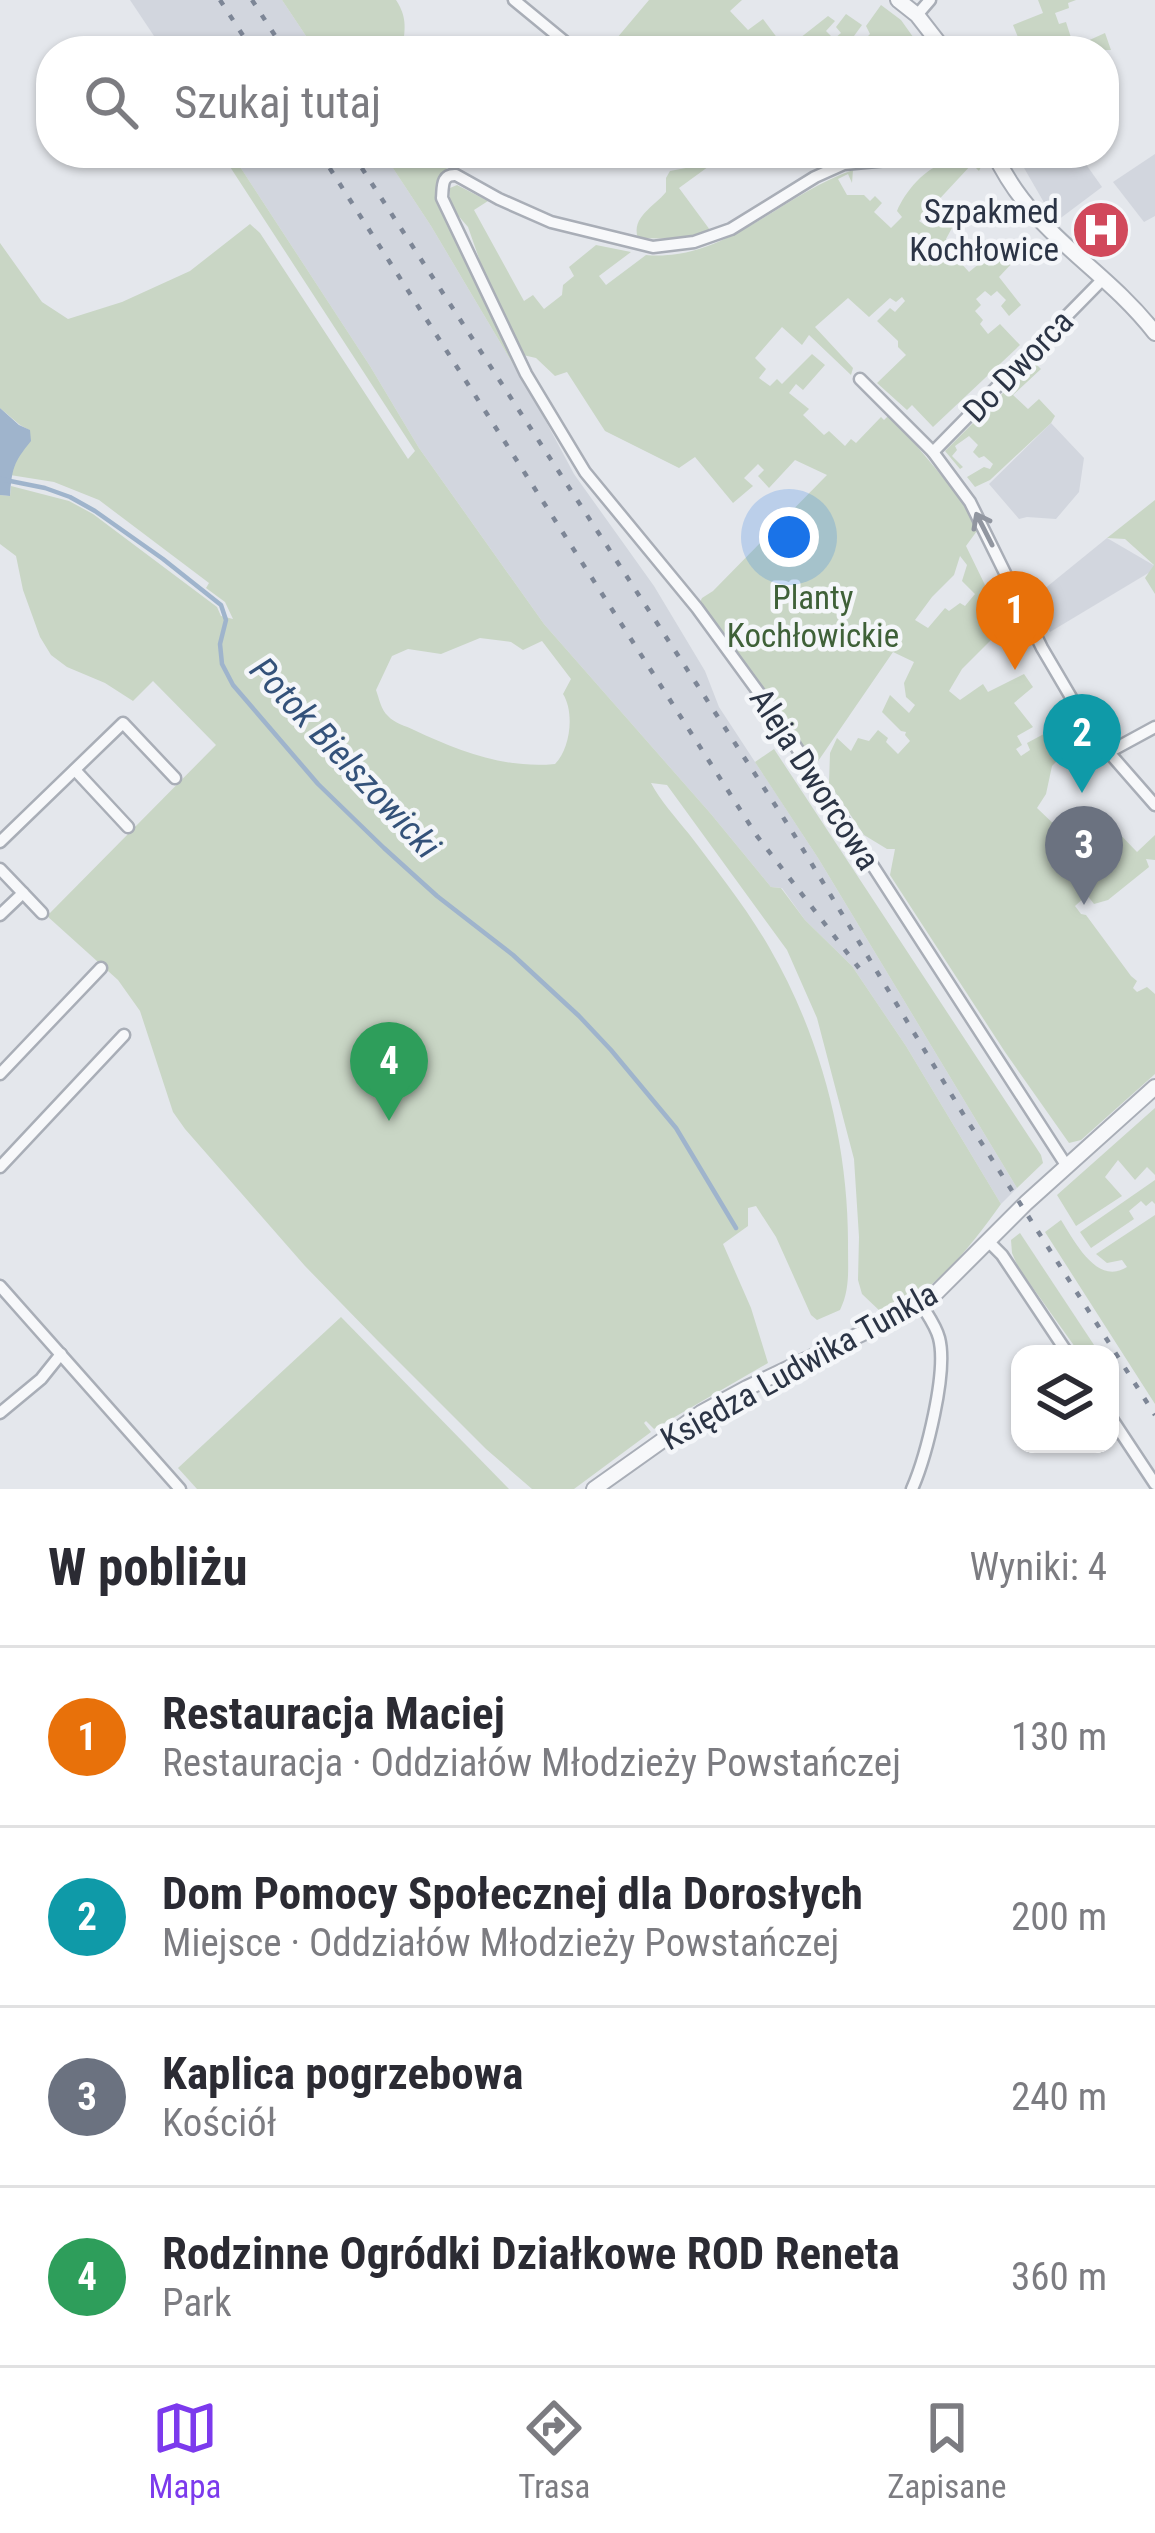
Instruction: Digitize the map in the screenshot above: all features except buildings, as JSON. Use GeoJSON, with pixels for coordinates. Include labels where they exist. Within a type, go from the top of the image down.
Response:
{"type":"FeatureCollection","features":[{"type":"Feature","properties":{"kind":"street"},"geometry":{"type":"LineString","coordinates":[[514,0],[558,36]]}},
{"type":"Feature","properties":{"kind":"street"},"geometry":{"type":"LineString","coordinates":[[898,0],[933,36]]}},
{"type":"Feature","properties":{"kind":"street"},"geometry":{"type":"LineString","coordinates":[[917,15],[930,0]]}},
{"type":"Feature","properties":{"kind":"street","name":"Aleja Dworcowa"},"geometry":{"type":"LineString","coordinates":[[835,168],[731,229],[694,242],[653,247],[551,222],[456,175],[443,182],[442,198],[526,374],[568,448],[697,608],[766,703],[1066,1166]]}},
{"type":"Feature","properties":{"kind":"street"},"geometry":{"type":"LineString","coordinates":[[1002,168],[1032,214],[1155,333]]}},
{"type":"Feature","properties":{"kind":"street","name":"Do Dworca"},"geometry":{"type":"LineString","coordinates":[[933,452],[1102,279]]}},
{"type":"Feature","properties":{"kind":"street"},"geometry":{"type":"LineString","coordinates":[[860,379],[933,452],[970,502],[1050,661],[1093,734],[1155,806]]}},
{"type":"Feature","properties":{"kind":"street"},"geometry":{"type":"LineString","coordinates":[[0,842],[123,723],[175,778]]}},
{"type":"Feature","properties":{"kind":"street"},"geometry":{"type":"LineString","coordinates":[[1109,752],[1155,727]]}},
{"type":"Feature","properties":{"kind":"street"},"geometry":{"type":"LineString","coordinates":[[75,770],[128,827]]}},
{"type":"Feature","properties":{"kind":"street"},"geometry":{"type":"LineString","coordinates":[[0,869],[42,913]]}},
{"type":"Feature","properties":{"kind":"street"},"geometry":{"type":"LineString","coordinates":[[0,914],[22,893]]}},
{"type":"Feature","properties":{"kind":"street"},"geometry":{"type":"LineString","coordinates":[[0,1073],[101,968]]}},
{"type":"Feature","properties":{"kind":"street"},"geometry":{"type":"LineString","coordinates":[[1,1164],[124,1035]]}},
{"type":"Feature","properties":{"kind":"street","name":"Księdza Ludwika Tunkla"},"geometry":{"type":"LineString","coordinates":[[594,1489],[701,1413],[921,1304],[1155,1087]]}},
{"type":"Feature","properties":{"kind":"street"},"geometry":{"type":"LineString","coordinates":[[988,1241],[1062,1345]]}},
{"type":"Feature","properties":{"kind":"street"},"geometry":{"type":"LineString","coordinates":[[0,1286],[179,1489]]}},
{"type":"Feature","properties":{"kind":"street"},"geometry":{"type":"LineString","coordinates":[[912,1489],[925,1457],[941,1354],[937,1333],[921,1304]]}},
{"type":"Feature","properties":{"kind":"street"},"geometry":{"type":"LineString","coordinates":[[0,1413],[41,1379],[61,1354]]}},
{"type":"Feature","properties":{"kind":"street"},"geometry":{"type":"LineString","coordinates":[[1119,1430],[1155,1484]]}},
{"type":"Feature","properties":{"kind":"shaded area"},"geometry":{"type":"Polygon","coordinates":[[[130,0],[282,0],[306,36],[154,36],[130,0]]]}},
{"type":"Feature","properties":{"kind":"shaded area"},"geometry":{"type":"Polygon","coordinates":[[[1155,154],[1155,216],[1144,222],[1113,182],[1155,154]]]}},
{"type":"Feature","properties":{"kind":"shaded area"},"geometry":{"type":"Polygon","coordinates":[[[241,168],[393,168],[535,401],[574,474],[654,586],[705,671],[719,707],[818,858],[1017,1188],[1001,1204],[852,966],[805,920],[782,888],[771,887],[544,624],[419,448],[241,168]]]}},
{"type":"Feature","properties":{"kind":"shaded area"},"geometry":{"type":"Polygon","coordinates":[[[1024,168],[1089,168],[1102,187],[1058,220],[1024,168]]]}},
{"type":"Feature","properties":{"kind":"shaded area"},"geometry":{"type":"Polygon","coordinates":[[[1051,423],[1084,458],[1079,492],[1056,519],[1019,519],[989,484],[1051,423]]]}},
{"type":"Feature","properties":{"kind":"shaded area"},"geometry":{"type":"Polygon","coordinates":[[[1107,538],[1155,569],[1050,632],[1037,603],[1043,590],[1107,538]]]}},
{"type":"Feature","properties":{"kind":"green space"},"geometry":{"type":"Polygon","coordinates":[[[282,0],[396,0],[404,19],[404,36],[306,36],[282,0]]]}},
{"type":"Feature","properties":{"kind":"green space"},"geometry":{"type":"Polygon","coordinates":[[[649,0],[742,0],[730,11],[748,30],[763,19],[776,36],[619,36],[649,0]]]}},
{"type":"Feature","properties":{"kind":"green space"},"geometry":{"type":"Polygon","coordinates":[[[1038,0],[1076,0],[1055,13],[1059,24],[1066,22],[1070,36],[1018,36],[1013,25],[1043,13],[1038,0]]]}},
{"type":"Feature","properties":{"kind":"green space"},"geometry":{"type":"Polygon","coordinates":[[[881,5],[912,36],[868,36],[866,26],[881,5]]]}},
{"type":"Feature","properties":{"kind":"green space"},"geometry":{"type":"Polygon","coordinates":[[[846,14],[862,25],[854,36],[838,36],[841,33],[836,27],[846,14]]]}},
{"type":"Feature","properties":{"kind":"green space"},"geometry":{"type":"Polygon","coordinates":[[[828,16],[835,21],[826,31],[831,36],[803,36],[828,16]]]}},
{"type":"Feature","properties":{"kind":"green space"},"geometry":{"type":"Polygon","coordinates":[[[231,168],[241,168],[419,448],[544,624],[771,887],[781,888],[805,920],[852,966],[1001,1204],[963,1253],[918,1294],[882,1313],[862,1294],[854,1159],[817,1018],[787,950],[667,785],[651,783],[751,918],[803,1017],[837,1131],[847,1208],[847,1287],[840,1310],[817,1320],[776,1237],[756,1206],[748,1208],[748,1226],[723,1244],[768,1363],[654,1429],[646,1421],[651,1432],[574,1489],[532,1489],[486,1449],[305,1266],[173,1112],[140,1011],[118,980],[47,916],[216,745],[153,681],[133,701],[51,655],[23,590],[16,556],[0,544],[0,495],[10,496],[11,486],[69,501],[217,607],[221,616],[233,619],[225,602],[206,588],[209,583],[99,500],[54,482],[10,475],[29,430],[0,408],[0,243],[42,302],[68,319],[122,302],[190,271],[250,224],[408,459],[415,451],[231,168]],[[480,638],[441,654],[408,649],[392,656],[376,690],[391,718],[448,745],[518,764],[555,764],[567,740],[570,721],[563,694],[571,679],[542,641],[523,650],[511,642],[480,638]]]}},
{"type":"Feature","properties":{"kind":"green space"},"geometry":{"type":"Polygon","coordinates":[[[393,168],[447,168],[438,187],[440,207],[535,401],[393,168]]]}},
{"type":"Feature","properties":{"kind":"green space"},"geometry":{"type":"Polygon","coordinates":[[[706,168],[679,188],[710,230],[683,239],[638,238],[638,224],[666,192],[670,171],[706,168]]]}},
{"type":"Feature","properties":{"kind":"green space","name":"Planty Kochłowickie"},"geometry":{"type":"Polygon","coordinates":[[[935,168],[968,168],[919,221],[925,225],[939,212],[953,226],[946,239],[969,272],[991,254],[1014,261],[999,277],[1021,305],[1009,316],[1001,306],[1006,300],[997,291],[991,296],[985,291],[976,299],[981,305],[975,311],[988,334],[1000,324],[1020,345],[933,427],[912,405],[907,410],[877,383],[906,355],[877,321],[890,308],[895,312],[905,301],[902,297],[896,302],[890,298],[869,317],[848,298],[815,327],[853,368],[851,375],[809,335],[802,345],[782,327],[755,358],[766,369],[759,378],[770,386],[777,379],[782,384],[812,354],[825,365],[803,390],[796,384],[789,393],[809,409],[803,415],[824,435],[829,431],[845,446],[851,439],[856,443],[890,414],[982,524],[966,546],[1005,626],[962,669],[949,691],[960,700],[983,684],[988,692],[1024,674],[1033,687],[1014,703],[1033,727],[1017,736],[1021,756],[1030,750],[1027,743],[1068,721],[1080,738],[1052,766],[1046,794],[1037,808],[1060,830],[1069,822],[1090,845],[1111,825],[1137,852],[1155,835],[1155,860],[1146,859],[1149,867],[1108,900],[1094,904],[1087,895],[1075,906],[1137,981],[1133,988],[1137,992],[1147,987],[1155,994],[1155,1074],[1081,1140],[1069,1143],[890,875],[895,849],[864,835],[829,783],[830,753],[837,738],[851,751],[858,738],[869,741],[878,730],[898,754],[910,741],[882,712],[890,695],[909,713],[915,705],[906,697],[904,683],[914,662],[893,652],[812,770],[697,608],[827,475],[795,460],[769,488],[758,476],[764,470],[758,464],[744,478],[753,486],[733,503],[695,457],[679,468],[605,431],[567,372],[555,376],[536,358],[523,355],[488,284],[468,227],[450,206],[450,188],[457,185],[488,201],[474,210],[524,301],[533,295],[544,309],[562,295],[563,285],[574,276],[569,267],[596,245],[631,252],[599,276],[606,285],[646,255],[675,254],[728,238],[853,170],[852,183],[848,174],[838,179],[847,195],[864,195],[870,201],[875,196],[882,203],[874,212],[891,228],[902,217],[897,211],[905,196],[935,168]],[[960,556],[954,575],[915,620],[928,628],[945,608],[965,606],[975,594],[962,581],[967,565],[960,556]]]}},
{"type":"Feature","properties":{"kind":"green space"},"geometry":{"type":"Polygon","coordinates":[[[1034,362],[1041,369],[1013,395],[1028,409],[1039,399],[1055,416],[990,480],[975,487],[967,477],[993,464],[973,452],[978,445],[969,436],[955,446],[952,456],[963,467],[960,469],[945,451],[1034,362]]]}},
{"type":"Feature","properties":{"kind":"green space"},"geometry":{"type":"Polygon","coordinates":[[[1155,500],[1155,594],[1145,578],[1154,565],[1125,539],[1107,538],[1155,500]]]}},
{"type":"Feature","properties":{"kind":"green space"},"geometry":{"type":"Polygon","coordinates":[[[774,749],[1041,1155],[1043,1163],[1017,1188],[755,762],[774,749]]]}},
{"type":"Feature","properties":{"kind":"green space"},"geometry":{"type":"Polygon","coordinates":[[[1155,1108],[1155,1175],[1147,1167],[1135,1180],[1118,1160],[1105,1177],[1122,1196],[1076,1226],[1057,1195],[1155,1108]]]}},
{"type":"Feature","properties":{"kind":"green space"},"geometry":{"type":"Polygon","coordinates":[[[1155,1180],[1155,1204],[1146,1206],[1141,1201],[1129,1211],[1134,1219],[1091,1248],[1080,1232],[1155,1180]]]}},
{"type":"Feature","properties":{"kind":"green space"},"geometry":{"type":"Polygon","coordinates":[[[1155,1215],[1155,1404],[1045,1232],[1061,1220],[1097,1266],[1106,1271],[1127,1267],[1122,1260],[1107,1263],[1096,1254],[1155,1215]]]}},
{"type":"Feature","properties":{"kind":"green space"},"geometry":{"type":"Polygon","coordinates":[[[1020,1233],[1094,1345],[1074,1345],[1018,1267],[1011,1240],[1020,1233]]]}},
{"type":"Feature","properties":{"kind":"green space"},"geometry":{"type":"Polygon","coordinates":[[[341,1317],[509,1489],[197,1489],[178,1468],[341,1317]]]}},
{"type":"Feature","properties":{"kind":"water"},"geometry":{"type":"Polygon","coordinates":[[[0,408],[30,430],[31,441],[15,467],[10,496],[0,495],[0,408]]]}},
{"type":"Feature","properties":{"kind":"waterway","name":"Potok Bielszowicki"},"geometry":{"type":"LineString","coordinates":[[0,479],[45,488],[95,511],[221,605],[226,620],[220,644],[222,664],[233,685],[318,784],[384,848],[513,955],[611,1050],[676,1128],[736,1228]]}},
{"type":"Feature","properties":{"kind":"railway"},"geometry":{"type":"LineString","coordinates":[[220,0],[243,36]]}},
{"type":"Feature","properties":{"kind":"railway"},"geometry":{"type":"LineString","coordinates":[[252,0],[275,36]]}},
{"type":"Feature","properties":{"kind":"railway"},"geometry":{"type":"LineString","coordinates":[[330,168],[757,836],[859,968]]}},
{"type":"Feature","properties":{"kind":"railway"},"geometry":{"type":"LineString","coordinates":[[362,168],[790,828],[965,1117],[1155,1415]]}},
{"type":"Feature","properties":{"kind":"place","name":"Szpakmed Kochłowice"},"geometry":{"type":"Point","coordinates":[1101,230]}},
{"type":"Feature","properties":{"kind":"place","name":"Restauracja Maciej"},"geometry":{"type":"Point","coordinates":[1015,670]}},
{"type":"Feature","properties":{"kind":"place","name":"Dom Pomocy Społecznej dla Dorosłych"},"geometry":{"type":"Point","coordinates":[1082,793]}},
{"type":"Feature","properties":{"kind":"place","name":"Kaplica pogrzebowa"},"geometry":{"type":"Point","coordinates":[1084,905]}},
{"type":"Feature","properties":{"kind":"place","name":"Rodzinne Ogródki Działkowe ROD Reneta"},"geometry":{"type":"Point","coordinates":[389,1121]}}]}
